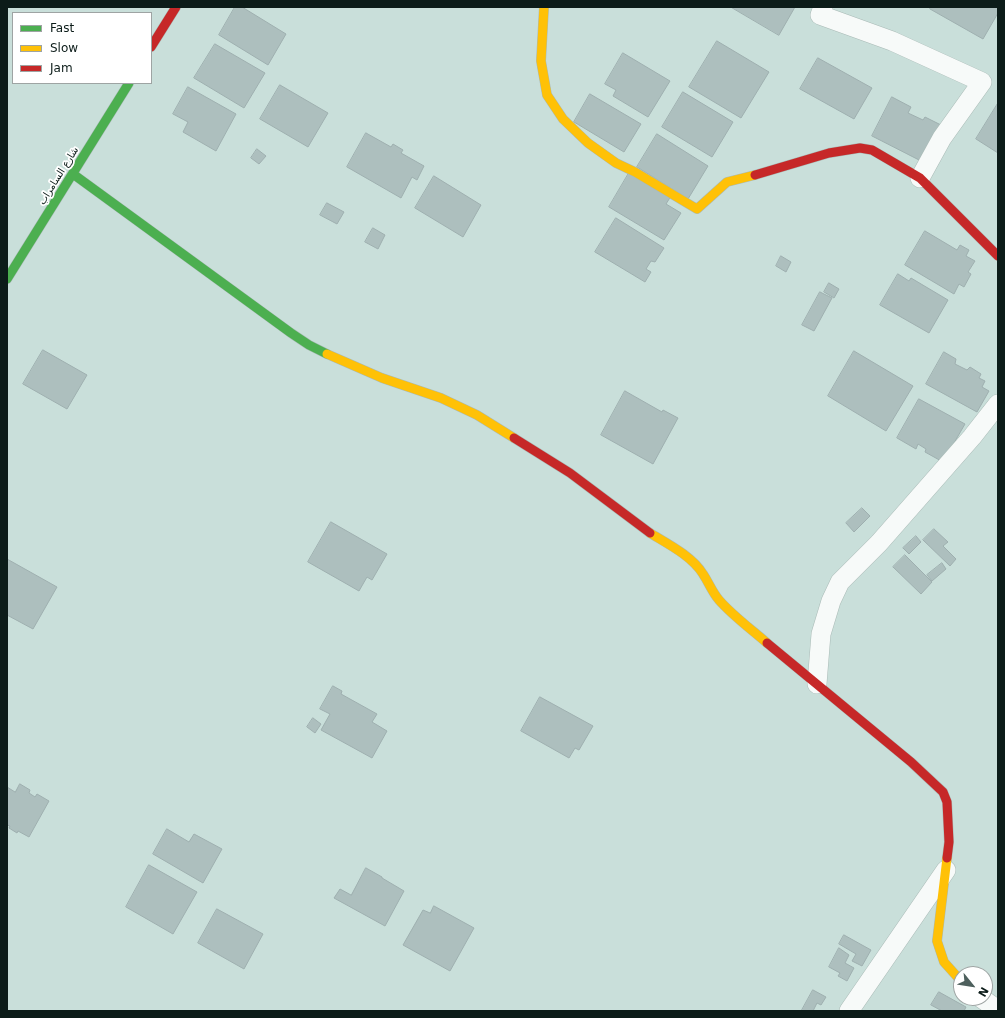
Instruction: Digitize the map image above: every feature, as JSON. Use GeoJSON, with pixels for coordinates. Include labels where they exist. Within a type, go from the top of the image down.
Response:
{"type":"FeatureCollection","features":[{"type":"Feature","properties":{"kind":"street"},"geometry":{"type":"LineString","coordinates":[[152,45],[176,7]]}},
{"type":"Feature","properties":{"kind":"street"},"geometry":{"type":"LineString","coordinates":[[544,7],[541,61],[547,95],[563,119],[588,143],[616,163],[635,172],[697,208],[726,182],[754,176],[829,153],[860,148],[872,150],[920,178],[998,256]]}},
{"type":"Feature","properties":{"kind":"street"},"geometry":{"type":"LineString","coordinates":[[823,7],[820,14],[892,41],[982,82],[942,138],[920,178]]}},
{"type":"Feature","properties":{"kind":"street","name":"شارع السامراب"},"geometry":{"type":"LineString","coordinates":[[7,279],[128,84]]}},
{"type":"Feature","properties":{"kind":"street"},"geometry":{"type":"LineString","coordinates":[[73,174],[292,334],[334,358],[382,378],[441,398],[477,415],[570,473],[645,530],[666,542],[693,562],[726,609],[911,762],[943,792],[948,802],[949,842],[937,941],[944,962],[953,972]]}},
{"type":"Feature","properties":{"kind":"street"},"geometry":{"type":"LineString","coordinates":[[816,684],[821,634],[831,601],[840,582],[879,543],[972,437],[998,404]]}},
{"type":"Feature","properties":{"kind":"street"},"geometry":{"type":"LineString","coordinates":[[849,1011],[946,870]]}},
{"type":"Feature","properties":{"kind":"building"},"geometry":{"type":"Polygon","coordinates":[[[235,7],[242,7],[286,34],[268,65],[219,35],[235,7]]]}},
{"type":"Feature","properties":{"kind":"building"},"geometry":{"type":"Polygon","coordinates":[[[731,7],[795,7],[779,35],[731,7]]]}},
{"type":"Feature","properties":{"kind":"building"},"geometry":{"type":"Polygon","coordinates":[[[931,7],[998,7],[998,13],[983,39],[930,9],[931,7]]]}},
{"type":"Feature","properties":{"kind":"building"},"geometry":{"type":"Polygon","coordinates":[[[717,41],[769,72],[741,118],[689,87],[717,41]]]}},
{"type":"Feature","properties":{"kind":"building"},"geometry":{"type":"Polygon","coordinates":[[[215,44],[265,73],[244,108],[194,78],[215,44]]]}},
{"type":"Feature","properties":{"kind":"building"},"geometry":{"type":"Polygon","coordinates":[[[623,53],[670,81],[648,117],[613,96],[616,90],[605,84],[623,53]]]}},
{"type":"Feature","properties":{"kind":"building"},"geometry":{"type":"Polygon","coordinates":[[[818,58],[872,88],[854,119],[800,89],[818,58]]]}},
{"type":"Feature","properties":{"kind":"building"},"geometry":{"type":"Polygon","coordinates":[[[280,85],[328,113],[308,147],[260,119],[280,85]]]}},
{"type":"Feature","properties":{"kind":"building"},"geometry":{"type":"Polygon","coordinates":[[[188,87],[236,114],[216,151],[183,132],[188,122],[173,114],[188,87]]]}},
{"type":"Feature","properties":{"kind":"building"},"geometry":{"type":"Polygon","coordinates":[[[683,92],[733,122],[712,157],[662,127],[683,92]]]}},
{"type":"Feature","properties":{"kind":"building"},"geometry":{"type":"Polygon","coordinates":[[[590,94],[641,124],[624,152],[574,122],[590,94]]]}},
{"type":"Feature","properties":{"kind":"building"},"geometry":{"type":"Polygon","coordinates":[[[892,97],[911,107],[908,113],[923,120],[925,117],[941,125],[923,162],[872,136],[892,97]]]}},
{"type":"Feature","properties":{"kind":"building"},"geometry":{"type":"Polygon","coordinates":[[[998,103],[998,153],[976,139],[998,103]]]}},
{"type":"Feature","properties":{"kind":"building"},"geometry":{"type":"Polygon","coordinates":[[[366,133],[391,147],[393,144],[403,150],[401,153],[424,166],[417,180],[412,177],[401,198],[347,167],[366,133]]]}},
{"type":"Feature","properties":{"kind":"building"},"geometry":{"type":"Polygon","coordinates":[[[657,134],[708,166],[688,199],[637,167],[657,134]]]}},
{"type":"Feature","properties":{"kind":"building"},"geometry":{"type":"Polygon","coordinates":[[[257,149],[266,156],[259,164],[251,158],[257,149]]]}},
{"type":"Feature","properties":{"kind":"building"},"geometry":{"type":"Polygon","coordinates":[[[629,173],[671,196],[666,204],[681,213],[664,240],[609,207],[629,173]]]}},
{"type":"Feature","properties":{"kind":"building"},"geometry":{"type":"Polygon","coordinates":[[[434,176],[481,205],[463,237],[415,208],[434,176]]]}},
{"type":"Feature","properties":{"kind":"building"},"geometry":{"type":"Polygon","coordinates":[[[327,203],[344,212],[337,224],[320,215],[327,203]]]}},
{"type":"Feature","properties":{"kind":"building"},"geometry":{"type":"Polygon","coordinates":[[[616,218],[664,248],[655,262],[651,261],[646,269],[651,272],[645,282],[595,252],[616,218]]]}},
{"type":"Feature","properties":{"kind":"building"},"geometry":{"type":"Polygon","coordinates":[[[373,228],[385,235],[378,249],[365,242],[373,228]]]}},
{"type":"Feature","properties":{"kind":"building"},"geometry":{"type":"Polygon","coordinates":[[[925,231],[957,250],[960,245],[969,250],[966,256],[975,261],[968,272],[971,274],[964,287],[959,284],[954,294],[905,265],[925,231]]]}},
{"type":"Feature","properties":{"kind":"building"},"geometry":{"type":"Polygon","coordinates":[[[781,256],[791,262],[786,272],[776,266],[781,256]]]}},
{"type":"Feature","properties":{"kind":"building"},"geometry":{"type":"Polygon","coordinates":[[[898,274],[909,281],[911,278],[948,300],[929,333],[880,305],[898,274]]]}},
{"type":"Feature","properties":{"kind":"building"},"geometry":{"type":"Polygon","coordinates":[[[829,283],[839,289],[834,298],[824,292],[829,283]]]}},
{"type":"Feature","properties":{"kind":"building"},"geometry":{"type":"Polygon","coordinates":[[[820,292],[832,298],[814,331],[802,325],[820,292]]]}},
{"type":"Feature","properties":{"kind":"building"},"geometry":{"type":"Polygon","coordinates":[[[43,350],[87,375],[67,409],[23,384],[43,350]]]}},
{"type":"Feature","properties":{"kind":"building"},"geometry":{"type":"Polygon","coordinates":[[[854,351],[913,386],[886,431],[828,396],[854,351]]]}},
{"type":"Feature","properties":{"kind":"building"},"geometry":{"type":"Polygon","coordinates":[[[944,352],[956,359],[955,364],[967,370],[970,367],[981,374],[979,378],[985,381],[982,387],[989,391],[977,412],[926,384],[944,352]]]}},
{"type":"Feature","properties":{"kind":"building"},"geometry":{"type":"Polygon","coordinates":[[[625,391],[662,412],[663,410],[678,418],[653,464],[601,435],[625,391]]]}},
{"type":"Feature","properties":{"kind":"building"},"geometry":{"type":"Polygon","coordinates":[[[919,399],[965,424],[943,462],[925,452],[926,449],[918,444],[916,449],[897,438],[919,399]]]}},
{"type":"Feature","properties":{"kind":"building"},"geometry":{"type":"Polygon","coordinates":[[[862,508],[870,516],[854,532],[846,523],[862,508]]]}},
{"type":"Feature","properties":{"kind":"building"},"geometry":{"type":"Polygon","coordinates":[[[331,522],[387,554],[372,580],[367,577],[359,591],[308,562],[331,522]]]}},
{"type":"Feature","properties":{"kind":"building"},"geometry":{"type":"Polygon","coordinates":[[[934,529],[948,542],[943,546],[956,559],[950,566],[923,540],[934,529]]]}},
{"type":"Feature","properties":{"kind":"building"},"geometry":{"type":"Polygon","coordinates":[[[916,536],[921,542],[909,554],[903,548],[916,536]]]}},
{"type":"Feature","properties":{"kind":"building"},"geometry":{"type":"Polygon","coordinates":[[[905,555],[932,582],[921,594],[893,567],[905,555]]]}},
{"type":"Feature","properties":{"kind":"building"},"geometry":{"type":"Polygon","coordinates":[[[7,559],[57,587],[33,629],[7,615],[7,559]]]}},
{"type":"Feature","properties":{"kind":"building"},"geometry":{"type":"Polygon","coordinates":[[[942,563],[946,569],[932,581],[927,575],[942,563]]]}},
{"type":"Feature","properties":{"kind":"building"},"geometry":{"type":"Polygon","coordinates":[[[333,686],[342,691],[341,694],[377,714],[372,722],[387,731],[372,758],[321,730],[330,714],[320,709],[333,686]]]}},
{"type":"Feature","properties":{"kind":"building"},"geometry":{"type":"Polygon","coordinates":[[[540,697],[593,726],[579,750],[575,748],[569,758],[521,731],[540,697]]]}},
{"type":"Feature","properties":{"kind":"building"},"geometry":{"type":"Polygon","coordinates":[[[313,718],[321,724],[315,733],[307,727],[313,718]]]}},
{"type":"Feature","properties":{"kind":"building"},"geometry":{"type":"Polygon","coordinates":[[[20,784],[30,790],[29,793],[35,797],[37,794],[49,801],[29,837],[18,831],[17,833],[7,825],[7,787],[15,792],[20,784]]]}},
{"type":"Feature","properties":{"kind":"building"},"geometry":{"type":"Polygon","coordinates":[[[167,829],[189,842],[194,834],[222,849],[203,883],[153,854],[167,829]]]}},
{"type":"Feature","properties":{"kind":"building"},"geometry":{"type":"Polygon","coordinates":[[[149,865],[197,892],[173,934],[126,907],[149,865]]]}},
{"type":"Feature","properties":{"kind":"building"},"geometry":{"type":"Polygon","coordinates":[[[366,868],[404,891],[385,926],[334,898],[340,889],[351,895],[366,868]]]}},
{"type":"Feature","properties":{"kind":"building"},"geometry":{"type":"Polygon","coordinates":[[[434,906],[474,928],[450,971],[403,945],[423,910],[430,913],[434,906]]]}},
{"type":"Feature","properties":{"kind":"building"},"geometry":{"type":"Polygon","coordinates":[[[217,909],[263,934],[244,969],[198,943],[217,909]]]}},
{"type":"Feature","properties":{"kind":"building"},"geometry":{"type":"Polygon","coordinates":[[[844,935],[871,950],[862,966],[852,961],[856,954],[839,944],[844,935]]]}},
{"type":"Feature","properties":{"kind":"building"},"geometry":{"type":"Polygon","coordinates":[[[839,948],[849,955],[845,963],[854,968],[847,981],[838,976],[840,973],[829,967],[839,948]]]}},
{"type":"Feature","properties":{"kind":"building"},"geometry":{"type":"Polygon","coordinates":[[[813,990],[826,997],[821,1005],[817,1003],[813,1011],[803,1011],[802,1010],[813,990]]]}},
{"type":"Feature","properties":{"kind":"building"},"geometry":{"type":"Polygon","coordinates":[[[939,992],[953,1000],[953,1006],[966,1007],[964,1011],[942,1011],[931,1005],[939,992]]]}},
{"type":"Feature","properties":{"kind":"traffic: fast"},"geometry":{"type":"LineString","coordinates":[[7,279],[128,84]]}},
{"type":"Feature","properties":{"kind":"traffic: fast"},"geometry":{"type":"LineString","coordinates":[[73,174],[291,333],[309,345],[327,354]]}},
{"type":"Feature","properties":{"kind":"traffic: slow"},"geometry":{"type":"LineString","coordinates":[[544,7],[541,61],[547,95],[563,119],[588,143],[616,163],[635,172],[697,209],[727,182],[755,175]]}},
{"type":"Feature","properties":{"kind":"traffic: slow"},"geometry":{"type":"LineString","coordinates":[[327,354],[382,378],[441,398],[477,415],[514,438]]}},
{"type":"Feature","properties":{"kind":"traffic: slow"},"geometry":{"type":"LineString","coordinates":[[650,533],[679,551],[693,562],[703,574],[714,594],[724,606],[767,643]]}},
{"type":"Feature","properties":{"kind":"traffic: slow"},"geometry":{"type":"LineString","coordinates":[[947,858],[937,941],[944,962],[953,972]]}},
{"type":"Feature","properties":{"kind":"traffic: jam"},"geometry":{"type":"LineString","coordinates":[[152,45],[176,7]]}},
{"type":"Feature","properties":{"kind":"traffic: jam"},"geometry":{"type":"LineString","coordinates":[[755,175],[829,153],[860,148],[872,150],[920,178],[998,256]]}},
{"type":"Feature","properties":{"kind":"traffic: jam"},"geometry":{"type":"LineString","coordinates":[[514,438],[570,473],[650,533]]}},
{"type":"Feature","properties":{"kind":"traffic: jam"},"geometry":{"type":"LineString","coordinates":[[767,643],[911,762],[943,792],[947,802],[949,842],[947,858]]}}]}
